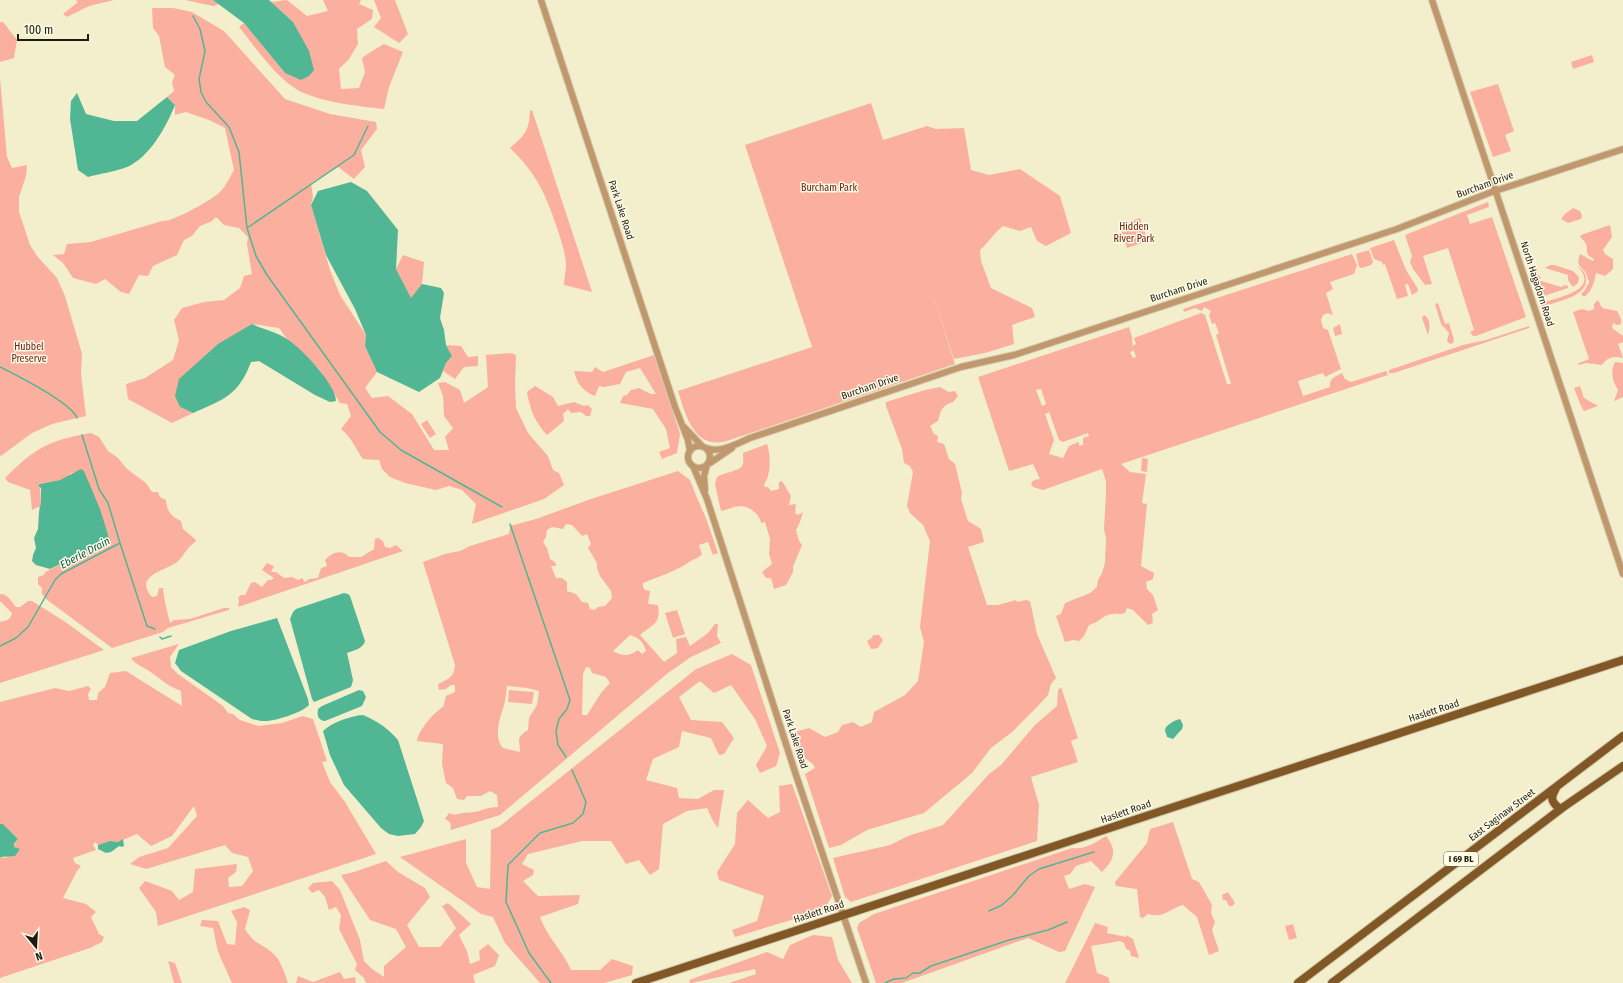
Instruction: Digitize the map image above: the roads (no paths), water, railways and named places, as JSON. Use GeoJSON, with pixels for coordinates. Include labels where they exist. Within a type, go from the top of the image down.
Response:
{"type":"FeatureCollection","features":[{"type":"Feature","properties":{"kind":"main road","name":"Haslett Road"},"geometry":{"type":"LineString","coordinates":[[636,983],[1623,660]]}},
{"type":"Feature","properties":{"kind":"main road","name":"East Saginaw Street"},"geometry":{"type":"LineString","coordinates":[[1298,983],[1623,736]]}},
{"type":"Feature","properties":{"kind":"main road","name":"I 69 BL"},"geometry":{"type":"LineString","coordinates":[[1332,983],[1562,808],[1623,766]]}},
{"type":"Feature","properties":{"kind":"main road"},"geometry":{"type":"LineString","coordinates":[[1557,787],[1552,796],[1552,800],[1554,804],[1559,808],[1562,808]]}},
{"type":"Feature","properties":{"kind":"street","name":"Park Lake Road"},"geometry":{"type":"LineString","coordinates":[[541,0],[690,451]]}},
{"type":"Feature","properties":{"kind":"street","name":"North Hagadorn Road"},"geometry":{"type":"LineString","coordinates":[[1432,0],[1623,574]]}},
{"type":"Feature","properties":{"kind":"street","name":"Burcham Drive"},"geometry":{"type":"LineString","coordinates":[[704,447],[711,451],[718,450],[954,369],[1014,355],[1397,229],[1495,191],[1623,149]]}},
{"type":"Feature","properties":{"kind":"street","name":"Park Lake Road"},"geometry":{"type":"LineString","coordinates":[[683,426],[704,447]]}},
{"type":"Feature","properties":{"kind":"street","name":"Burcham Drive"},"geometry":{"type":"LineString","coordinates":[[708,464],[739,443]]}},
{"type":"Feature","properties":{"kind":"street"},"geometry":{"type":"LineString","coordinates":[[696,446],[704,447],[710,455],[708,464],[700,468],[693,466],[688,459],[690,451],[696,446]]}},
{"type":"Feature","properties":{"kind":"street","name":"Park Lake Road"},"geometry":{"type":"LineString","coordinates":[[706,499],[704,476],[708,464]]}},
{"type":"Feature","properties":{"kind":"street","name":"Park Lake Road"},"geometry":{"type":"LineString","coordinates":[[693,466],[706,499],[792,765],[866,983]]}},
{"type":"Feature","properties":{"kind":"waterway"},"geometry":{"type":"LineString","coordinates":[[193,16],[200,29],[205,51],[199,79],[201,92],[206,102],[229,127],[239,152],[247,228],[256,256],[267,275],[380,432],[401,450],[502,507]]}},
{"type":"Feature","properties":{"kind":"waterway"},"geometry":{"type":"LineString","coordinates":[[247,228],[354,155],[368,126]]}},
{"type":"Feature","properties":{"kind":"waterway","name":"Eberle Drain"},"geometry":{"type":"LineString","coordinates":[[0,367],[54,397],[73,412],[77,418]]}},
{"type":"Feature","properties":{"kind":"waterway","name":"Eberle Drain"},"geometry":{"type":"LineString","coordinates":[[0,646],[16,638],[28,627],[55,580],[61,574],[120,543],[108,503],[99,489],[82,435]]}},
{"type":"Feature","properties":{"kind":"waterway"},"geometry":{"type":"LineString","coordinates":[[510,524],[570,700],[567,709],[559,719],[556,731],[558,745],[566,757]]}},
{"type":"Feature","properties":{"kind":"waterway"},"geometry":{"type":"LineString","coordinates":[[120,543],[147,626],[155,629]]}},
{"type":"Feature","properties":{"kind":"waterway"},"geometry":{"type":"LineString","coordinates":[[160,637],[162,639],[171,636]]}},
{"type":"Feature","properties":{"kind":"waterway"},"geometry":{"type":"LineString","coordinates":[[551,983],[529,953],[506,902],[508,865],[540,833],[573,823],[583,814],[586,802],[572,770]]}},
{"type":"Feature","properties":{"kind":"waterway"},"geometry":{"type":"LineString","coordinates":[[989,911],[1002,905],[1013,895],[1029,876],[1039,869],[1094,852]]}},
{"type":"Feature","properties":{"kind":"waterway"},"geometry":{"type":"LineString","coordinates":[[885,983],[894,979],[906,978],[913,973],[920,973],[931,966],[1009,940],[1048,930],[1067,922]]}},
{"type":"Feature","properties":{"kind":"park label","name":"Burcham Park"},"geometry":{"type":"Point","coordinates":[829,188]}},
{"type":"Feature","properties":{"kind":"park label","name":"Hidden River Park"},"geometry":{"type":"Point","coordinates":[1134,232]}},
{"type":"Feature","properties":{"kind":"park label","name":"Hubbel Preserve"},"geometry":{"type":"Point","coordinates":[29,352]}}]}
